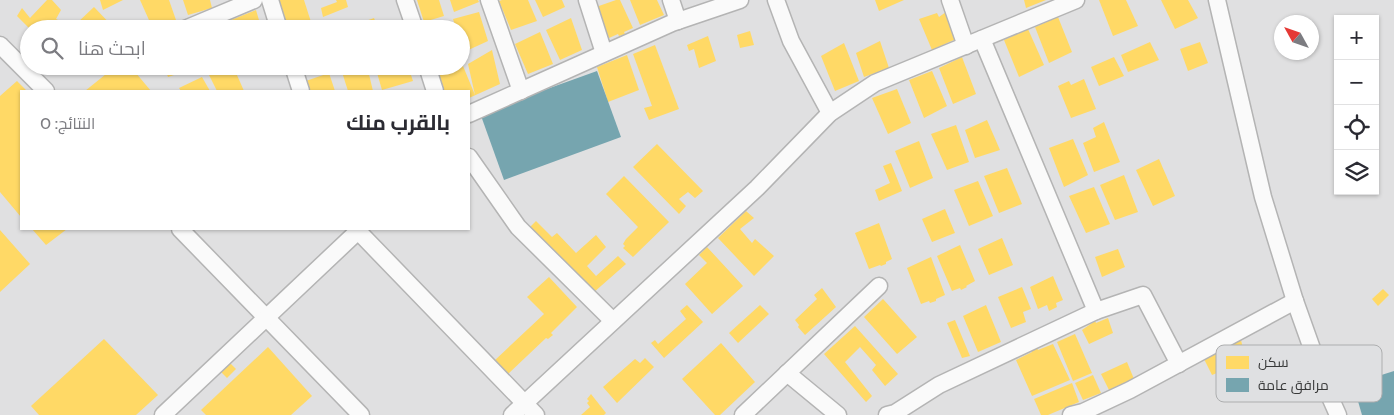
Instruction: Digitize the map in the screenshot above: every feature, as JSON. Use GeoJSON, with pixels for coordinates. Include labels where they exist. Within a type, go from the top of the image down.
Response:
{"type":"FeatureCollection","features":[{"type":"Feature","properties":{"kind":"street"},"geometry":{"type":"LineString","coordinates":[[206,20],[254,0]]}},
{"type":"Feature","properties":{"kind":"street"},"geometry":{"type":"LineString","coordinates":[[270,0],[277,20]]}},
{"type":"Feature","properties":{"kind":"street"},"geometry":{"type":"LineString","coordinates":[[405,0],[412,20]]}},
{"type":"Feature","properties":{"kind":"street"},"geometry":{"type":"LineString","coordinates":[[489,0],[520,91]]}},
{"type":"Feature","properties":{"kind":"street"},"geometry":{"type":"LineString","coordinates":[[587,0],[604,53]]}},
{"type":"Feature","properties":{"kind":"street"},"geometry":{"type":"LineString","coordinates":[[672,0],[678,21]]}},
{"type":"Feature","properties":{"kind":"street"},"geometry":{"type":"LineString","coordinates":[[470,114],[678,21],[740,0]]}},
{"type":"Feature","properties":{"kind":"street"},"geometry":{"type":"LineString","coordinates":[[776,0],[791,41],[830,113]]}},
{"type":"Feature","properties":{"kind":"street"},"geometry":{"type":"LineString","coordinates":[[950,0],[966,46]]}},
{"type":"Feature","properties":{"kind":"street"},"geometry":{"type":"LineString","coordinates":[[512,415],[531,409],[613,322],[757,188],[830,113],[876,83],[1076,0]]}},
{"type":"Feature","properties":{"kind":"street"},"geometry":{"type":"LineString","coordinates":[[1217,0],[1263,197],[1311,345]]}},
{"type":"Feature","properties":{"kind":"street"},"geometry":{"type":"LineString","coordinates":[[982,39],[1096,311]]}},
{"type":"Feature","properties":{"kind":"street"},"geometry":{"type":"LineString","coordinates":[[0,45],[20,65]]}},
{"type":"Feature","properties":{"kind":"street"},"geometry":{"type":"LineString","coordinates":[[30,75],[45,90]]}},
{"type":"Feature","properties":{"kind":"street"},"geometry":{"type":"LineString","coordinates":[[295,75],[301,90]]}},
{"type":"Feature","properties":{"kind":"street"},"geometry":{"type":"LineString","coordinates":[[430,75],[435,90]]}},
{"type":"Feature","properties":{"kind":"street"},"geometry":{"type":"LineString","coordinates":[[470,158],[518,227],[613,322]]}},
{"type":"Feature","properties":{"kind":"street"},"geometry":{"type":"LineString","coordinates":[[181,230],[361,415]]}},
{"type":"Feature","properties":{"kind":"street"},"geometry":{"type":"LineString","coordinates":[[162,415],[357,230],[531,409]]}},
{"type":"Feature","properties":{"kind":"street"},"geometry":{"type":"LineString","coordinates":[[743,415],[879,286]]}},
{"type":"Feature","properties":{"kind":"street"},"geometry":{"type":"LineString","coordinates":[[887,415],[895,413],[939,385],[1096,311],[1143,295],[1179,364]]}},
{"type":"Feature","properties":{"kind":"street"},"geometry":{"type":"LineString","coordinates":[[1071,415],[1083,412],[1130,390],[1295,301]]}},
{"type":"Feature","properties":{"kind":"street"},"geometry":{"type":"LineString","coordinates":[[787,373],[838,415]]}},
{"type":"Feature","properties":{"kind":"street"},"geometry":{"type":"LineString","coordinates":[[1332,402],[1338,415]]}},
{"type":"Feature","properties":{"kind":"building: سكن"},"geometry":{"type":"Polygon","coordinates":[[[47,0],[52,0],[61,10],[56,19],[58,20],[21,20],[17,16],[22,8],[30,18],[47,0]]]}},
{"type":"Feature","properties":{"kind":"building: سكن"},"geometry":{"type":"Polygon","coordinates":[[[100,0],[123,0],[103,10],[100,0]]]}},
{"type":"Feature","properties":{"kind":"building: سكن"},"geometry":{"type":"Polygon","coordinates":[[[140,0],[169,0],[176,20],[149,20],[140,0]]]}},
{"type":"Feature","properties":{"kind":"building: سكن"},"geometry":{"type":"Polygon","coordinates":[[[183,0],[210,0],[212,8],[188,15],[183,0]]]}},
{"type":"Feature","properties":{"kind":"building: سكن"},"geometry":{"type":"Polygon","coordinates":[[[277,0],[304,0],[310,20],[285,20],[277,0]]]}},
{"type":"Feature","properties":{"kind":"building: سكن"},"geometry":{"type":"Polygon","coordinates":[[[336,0],[346,0],[348,7],[323,17],[321,8],[337,2],[336,0]]]}},
{"type":"Feature","properties":{"kind":"building: سكن"},"geometry":{"type":"Polygon","coordinates":[[[417,0],[439,0],[444,16],[423,20],[417,0]]]}},
{"type":"Feature","properties":{"kind":"building: سكن"},"geometry":{"type":"Polygon","coordinates":[[[450,0],[478,0],[479,2],[454,12],[450,0]]]}},
{"type":"Feature","properties":{"kind":"building: سكن"},"geometry":{"type":"Polygon","coordinates":[[[528,0],[537,21],[511,30],[499,1],[528,0]]]}},
{"type":"Feature","properties":{"kind":"building: سكن"},"geometry":{"type":"Polygon","coordinates":[[[535,0],[562,0],[565,7],[543,17],[535,0]]]}},
{"type":"Feature","properties":{"kind":"building: سكن"},"geometry":{"type":"Polygon","coordinates":[[[620,0],[633,28],[624,32],[625,34],[619,36],[618,34],[609,38],[596,7],[620,0]]]}},
{"type":"Feature","properties":{"kind":"building: سكن"},"geometry":{"type":"Polygon","coordinates":[[[630,0],[657,0],[664,15],[640,25],[630,0]]]}},
{"type":"Feature","properties":{"kind":"building: سكن"},"geometry":{"type":"Polygon","coordinates":[[[875,0],[904,0],[879,11],[875,0]]]}},
{"type":"Feature","properties":{"kind":"building: سكن"},"geometry":{"type":"Polygon","coordinates":[[[1024,0],[1046,0],[1026,8],[1024,0]]]}},
{"type":"Feature","properties":{"kind":"building: سكن"},"geometry":{"type":"Polygon","coordinates":[[[1099,0],[1126,0],[1138,26],[1113,36],[1099,0]]]}},
{"type":"Feature","properties":{"kind":"building: سكن"},"geometry":{"type":"Polygon","coordinates":[[[1161,0],[1188,0],[1198,18],[1175,29],[1161,0]]]}},
{"type":"Feature","properties":{"kind":"building: سكن"},"geometry":{"type":"Polygon","coordinates":[[[94,7],[106,20],[80,20],[94,7]]]}},
{"type":"Feature","properties":{"kind":"building: سكن"},"geometry":{"type":"Polygon","coordinates":[[[256,10],[259,20],[231,20],[256,10]]]}},
{"type":"Feature","properties":{"kind":"building: سكن"},"geometry":{"type":"Polygon","coordinates":[[[479,12],[488,41],[470,49],[470,20],[453,19],[479,12]]]}},
{"type":"Feature","properties":{"kind":"building: سكن"},"geometry":{"type":"Polygon","coordinates":[[[946,12],[956,39],[932,50],[919,19],[937,13],[939,17],[946,12]]]}},
{"type":"Feature","properties":{"kind":"building: سكن"},"geometry":{"type":"Polygon","coordinates":[[[1058,17],[1072,52],[1049,63],[1035,27],[1058,17]]]}},
{"type":"Feature","properties":{"kind":"building: سكن"},"geometry":{"type":"Polygon","coordinates":[[[571,18],[582,50],[560,60],[546,30],[571,18]]]}},
{"type":"Feature","properties":{"kind":"building: سكن"},"geometry":{"type":"Polygon","coordinates":[[[1028,29],[1044,65],[1019,77],[1004,40],[1028,29]]]}},
{"type":"Feature","properties":{"kind":"building: سكن"},"geometry":{"type":"Polygon","coordinates":[[[750,31],[754,45],[740,48],[737,35],[750,31]]]}},
{"type":"Feature","properties":{"kind":"building: سكن"},"geometry":{"type":"Polygon","coordinates":[[[540,32],[553,64],[528,74],[515,44],[540,32]]]}},
{"type":"Feature","properties":{"kind":"building: سكن"},"geometry":{"type":"Polygon","coordinates":[[[708,36],[716,61],[699,68],[694,49],[689,51],[687,45],[708,36]]]}},
{"type":"Feature","properties":{"kind":"building: سكن"},"geometry":{"type":"Polygon","coordinates":[[[880,41],[889,68],[864,77],[856,53],[880,41]]]}},
{"type":"Feature","properties":{"kind":"building: سكن"},"geometry":{"type":"Polygon","coordinates":[[[1150,42],[1159,60],[1128,72],[1121,55],[1150,42]]]}},
{"type":"Feature","properties":{"kind":"building: سكن"},"geometry":{"type":"Polygon","coordinates":[[[1200,42],[1208,63],[1188,71],[1180,49],[1200,42]]]}},
{"type":"Feature","properties":{"kind":"building: سكن"},"geometry":{"type":"Polygon","coordinates":[[[844,43],[859,81],[835,91],[821,56],[844,43]]]}},
{"type":"Feature","properties":{"kind":"building: سكن"},"geometry":{"type":"Polygon","coordinates":[[[655,45],[679,109],[649,120],[644,108],[652,106],[633,54],[655,45]]]}},
{"type":"Feature","properties":{"kind":"building: سكن"},"geometry":{"type":"Polygon","coordinates":[[[492,50],[500,84],[470,98],[470,90],[443,90],[438,75],[467,75],[475,95],[470,73],[470,63],[492,50]]]}},
{"type":"Feature","properties":{"kind":"building: سكن"},"geometry":{"type":"Polygon","coordinates":[[[627,55],[639,90],[608,102],[597,67],[627,55]]]}},
{"type":"Feature","properties":{"kind":"building: سكن"},"geometry":{"type":"Polygon","coordinates":[[[962,57],[976,94],[953,104],[939,68],[962,57]]]}},
{"type":"Feature","properties":{"kind":"building: سكن"},"geometry":{"type":"Polygon","coordinates":[[[1114,57],[1124,76],[1099,86],[1091,67],[1114,57]]]}},
{"type":"Feature","properties":{"kind":"building: سكن"},"geometry":{"type":"Polygon","coordinates":[[[932,71],[947,106],[924,118],[909,80],[932,71]]]}},
{"type":"Feature","properties":{"kind":"building: سكن"},"geometry":{"type":"Polygon","coordinates":[[[105,75],[138,75],[150,90],[86,90],[105,75]]]}},
{"type":"Feature","properties":{"kind":"building: سكن"},"geometry":{"type":"Polygon","coordinates":[[[209,75],[237,75],[244,90],[216,90],[209,75]]]}},
{"type":"Feature","properties":{"kind":"building: سكن"},"geometry":{"type":"Polygon","coordinates":[[[323,75],[330,75],[335,90],[306,90],[303,82],[323,75]]]}},
{"type":"Feature","properties":{"kind":"building: سكن"},"geometry":{"type":"Polygon","coordinates":[[[343,75],[369,75],[373,90],[348,90],[343,75]]]}},
{"type":"Feature","properties":{"kind":"building: سكن"},"geometry":{"type":"Polygon","coordinates":[[[378,75],[411,75],[413,81],[382,90],[378,75]]]}},
{"type":"Feature","properties":{"kind":"building: سكن"},"geometry":{"type":"Polygon","coordinates":[[[202,77],[209,90],[180,90],[179,88],[202,77]]]}},
{"type":"Feature","properties":{"kind":"building: سكن"},"geometry":{"type":"Polygon","coordinates":[[[1084,79],[1096,109],[1071,118],[1058,86],[1069,81],[1071,85],[1084,79]]]}},
{"type":"Feature","properties":{"kind":"building: سكن"},"geometry":{"type":"Polygon","coordinates":[[[17,81],[26,90],[20,90],[20,216],[0,192],[0,96],[17,81]]]}},
{"type":"Feature","properties":{"kind":"building: سكن"},"geometry":{"type":"Polygon","coordinates":[[[897,89],[911,123],[888,134],[872,98],[897,89]]]}},
{"type":"Feature","properties":{"kind":"building: سكن"},"geometry":{"type":"Polygon","coordinates":[[[987,120],[1000,150],[975,158],[965,130],[987,120]]]}},
{"type":"Feature","properties":{"kind":"building: سكن"},"geometry":{"type":"Polygon","coordinates":[[[1104,122],[1120,162],[1094,172],[1083,143],[1096,137],[1093,128],[1104,122]]]}},
{"type":"Feature","properties":{"kind":"building: سكن"},"geometry":{"type":"Polygon","coordinates":[[[956,125],[969,162],[947,170],[931,134],[956,125]]]}},
{"type":"Feature","properties":{"kind":"building: سكن"},"geometry":{"type":"Polygon","coordinates":[[[1073,139],[1088,175],[1064,187],[1049,148],[1073,139]]]}},
{"type":"Feature","properties":{"kind":"building: سكن"},"geometry":{"type":"Polygon","coordinates":[[[919,141],[933,178],[910,188],[895,151],[919,141]]]}},
{"type":"Feature","properties":{"kind":"building: سكن"},"geometry":{"type":"Polygon","coordinates":[[[657,144],[703,191],[695,198],[688,192],[679,199],[686,206],[679,214],[633,167],[657,144]]]}},
{"type":"Feature","properties":{"kind":"building: سكن"},"geometry":{"type":"Polygon","coordinates":[[[1159,159],[1175,196],[1153,206],[1136,170],[1159,159]]]}},
{"type":"Feature","properties":{"kind":"building: سكن"},"geometry":{"type":"Polygon","coordinates":[[[891,163],[902,191],[879,201],[875,190],[890,183],[883,166],[891,163]]]}},
{"type":"Feature","properties":{"kind":"building: سكن"},"geometry":{"type":"Polygon","coordinates":[[[1007,168],[1022,204],[999,213],[984,176],[1007,168]]]}},
{"type":"Feature","properties":{"kind":"building: سكن"},"geometry":{"type":"Polygon","coordinates":[[[1124,175],[1138,212],[1115,220],[1100,185],[1124,175]]]}},
{"type":"Feature","properties":{"kind":"building: سكن"},"geometry":{"type":"Polygon","coordinates":[[[624,176],[669,222],[633,257],[623,248],[625,246],[623,244],[638,227],[606,194],[624,176]]]}},
{"type":"Feature","properties":{"kind":"building: سكن"},"geometry":{"type":"Polygon","coordinates":[[[978,181],[993,216],[969,226],[954,190],[978,181]]]}},
{"type":"Feature","properties":{"kind":"building: سكن"},"geometry":{"type":"Polygon","coordinates":[[[1094,187],[1110,224],[1086,233],[1069,196],[1094,187]]]}},
{"type":"Feature","properties":{"kind":"building: سكن"},"geometry":{"type":"Polygon","coordinates":[[[945,209],[955,233],[932,242],[922,219],[945,209]]]}},
{"type":"Feature","properties":{"kind":"building: سكن"},"geometry":{"type":"Polygon","coordinates":[[[746,211],[754,218],[740,229],[752,243],[755,239],[774,256],[754,276],[718,238],[746,211]]]}},
{"type":"Feature","properties":{"kind":"building: سكن"},"geometry":{"type":"Polygon","coordinates":[[[536,221],[552,237],[557,233],[576,253],[596,235],[606,247],[587,266],[596,276],[618,256],[626,264],[593,293],[529,228],[536,221]]]}},
{"type":"Feature","properties":{"kind":"building: سكن"},"geometry":{"type":"Polygon","coordinates":[[[879,223],[892,259],[886,262],[886,264],[869,269],[855,233],[879,223]]]}},
{"type":"Feature","properties":{"kind":"building: سكن"},"geometry":{"type":"Polygon","coordinates":[[[0,230],[30,264],[0,292],[0,230]]]}},
{"type":"Feature","properties":{"kind":"building: سكن"},"geometry":{"type":"Polygon","coordinates":[[[33,230],[66,230],[46,245],[33,230]]]}},
{"type":"Feature","properties":{"kind":"building: سكن"},"geometry":{"type":"Polygon","coordinates":[[[1002,238],[1013,265],[989,275],[978,249],[1002,238]]]}},
{"type":"Feature","properties":{"kind":"building: سكن"},"geometry":{"type":"Polygon","coordinates":[[[960,245],[975,281],[961,290],[960,288],[952,291],[937,256],[960,245]]]}},
{"type":"Feature","properties":{"kind":"building: سكن"},"geometry":{"type":"Polygon","coordinates":[[[707,247],[743,286],[712,314],[685,284],[707,263],[699,255],[707,247]]]}},
{"type":"Feature","properties":{"kind":"building: سكن"},"geometry":{"type":"Polygon","coordinates":[[[1118,249],[1125,267],[1102,277],[1095,257],[1118,249]]]}},
{"type":"Feature","properties":{"kind":"building: سكن"},"geometry":{"type":"Polygon","coordinates":[[[931,257],[945,295],[936,299],[936,301],[921,304],[907,268],[931,257]]]}},
{"type":"Feature","properties":{"kind":"building: سكن"},"geometry":{"type":"Polygon","coordinates":[[[1053,276],[1063,300],[1056,303],[1057,307],[1049,311],[1047,305],[1038,309],[1030,287],[1053,276]]]}},
{"type":"Feature","properties":{"kind":"building: سكن"},"geometry":{"type":"Polygon","coordinates":[[[549,277],[577,307],[551,333],[553,335],[548,339],[546,338],[507,375],[494,361],[544,314],[527,297],[549,277]]]}},
{"type":"Feature","properties":{"kind":"building: سكن"},"geometry":{"type":"Polygon","coordinates":[[[1022,287],[1031,309],[1023,312],[1026,322],[1011,328],[998,297],[1022,287]]]}},
{"type":"Feature","properties":{"kind":"building: سكن"},"geometry":{"type":"Polygon","coordinates":[[[822,288],[836,307],[805,335],[795,320],[817,299],[814,295],[822,288]]]}},
{"type":"Feature","properties":{"kind":"building: سكن"},"geometry":{"type":"Polygon","coordinates":[[[1383,289],[1389,295],[1378,306],[1372,299],[1383,289]]]}},
{"type":"Feature","properties":{"kind":"building: سكن"},"geometry":{"type":"Polygon","coordinates":[[[883,299],[917,337],[897,354],[864,317],[883,299]]]}},
{"type":"Feature","properties":{"kind":"building: سكن"},"geometry":{"type":"Polygon","coordinates":[[[687,305],[703,322],[664,358],[651,343],[655,340],[658,344],[686,319],[680,311],[687,305]]]}},
{"type":"Feature","properties":{"kind":"building: سكن"},"geometry":{"type":"Polygon","coordinates":[[[760,305],[769,314],[738,343],[729,333],[760,305]]]}},
{"type":"Feature","properties":{"kind":"building: سكن"},"geometry":{"type":"Polygon","coordinates":[[[986,305],[1001,342],[978,352],[963,316],[986,305]]]}},
{"type":"Feature","properties":{"kind":"building: سكن"},"geometry":{"type":"Polygon","coordinates":[[[1108,318],[1113,333],[1089,344],[1082,330],[1095,321],[1096,323],[1108,318]]]}},
{"type":"Feature","properties":{"kind":"building: سكن"},"geometry":{"type":"Polygon","coordinates":[[[955,320],[970,356],[962,358],[947,323],[955,320]]]}},
{"type":"Feature","properties":{"kind":"building: سكن"},"geometry":{"type":"Polygon","coordinates":[[[855,326],[898,374],[885,386],[872,370],[876,365],[860,347],[845,362],[872,396],[866,402],[824,354],[855,326]]]}},
{"type":"Feature","properties":{"kind":"building: سكن"},"geometry":{"type":"Polygon","coordinates":[[[1075,334],[1092,373],[1073,381],[1057,342],[1075,334]]]}},
{"type":"Feature","properties":{"kind":"building: سكن"},"geometry":{"type":"Polygon","coordinates":[[[104,339],[158,395],[136,415],[39,415],[31,406],[104,339]]]}},
{"type":"Feature","properties":{"kind":"building: سكن"},"geometry":{"type":"Polygon","coordinates":[[[1241,340],[1242,345],[1231,345],[1241,340]]]}},
{"type":"Feature","properties":{"kind":"building: سكن"},"geometry":{"type":"Polygon","coordinates":[[[721,343],[755,382],[720,415],[715,415],[682,379],[721,343]]]}},
{"type":"Feature","properties":{"kind":"building: سكن"},"geometry":{"type":"Polygon","coordinates":[[[1053,344],[1070,380],[1032,396],[1016,360],[1032,352],[1031,349],[1037,347],[1038,350],[1053,344]]]}},
{"type":"Feature","properties":{"kind":"building: سكن"},"geometry":{"type":"Polygon","coordinates":[[[268,347],[312,396],[291,415],[206,415],[201,410],[268,347]]]}},
{"type":"Feature","properties":{"kind":"building: سكن"},"geometry":{"type":"Polygon","coordinates":[[[1216,353],[1216,373],[1212,375],[1204,359],[1216,353]]]}},
{"type":"Feature","properties":{"kind":"building: سكن"},"geometry":{"type":"Polygon","coordinates":[[[645,358],[654,367],[617,403],[603,387],[635,359],[640,363],[645,358]]]}},
{"type":"Feature","properties":{"kind":"building: سكن"},"geometry":{"type":"Polygon","coordinates":[[[229,362],[236,369],[227,378],[220,371],[229,362]]]}},
{"type":"Feature","properties":{"kind":"building: سكن"},"geometry":{"type":"Polygon","coordinates":[[[1127,362],[1134,379],[1109,390],[1101,374],[1127,362]]]}},
{"type":"Feature","properties":{"kind":"building: سكن"},"geometry":{"type":"Polygon","coordinates":[[[1093,375],[1101,393],[1083,400],[1075,383],[1093,375]]]}},
{"type":"Feature","properties":{"kind":"building: سكن"},"geometry":{"type":"Polygon","coordinates":[[[1072,383],[1079,402],[1048,415],[1041,415],[1034,399],[1072,383]]]}},
{"type":"Feature","properties":{"kind":"building: سكن"},"geometry":{"type":"Polygon","coordinates":[[[591,394],[606,413],[604,415],[581,415],[590,407],[587,399],[591,394]]]}},
{"type":"Feature","properties":{"kind":"building: مرافق عامة"},"geometry":{"type":"Polygon","coordinates":[[[597,71],[621,137],[504,180],[480,113],[597,71]]]}},
{"type":"Feature","properties":{"kind":"building: مرافق عامة"},"geometry":{"type":"Polygon","coordinates":[[[1394,371],[1394,415],[1362,415],[1358,402],[1382,402],[1382,375],[1394,371]]]}}]}
